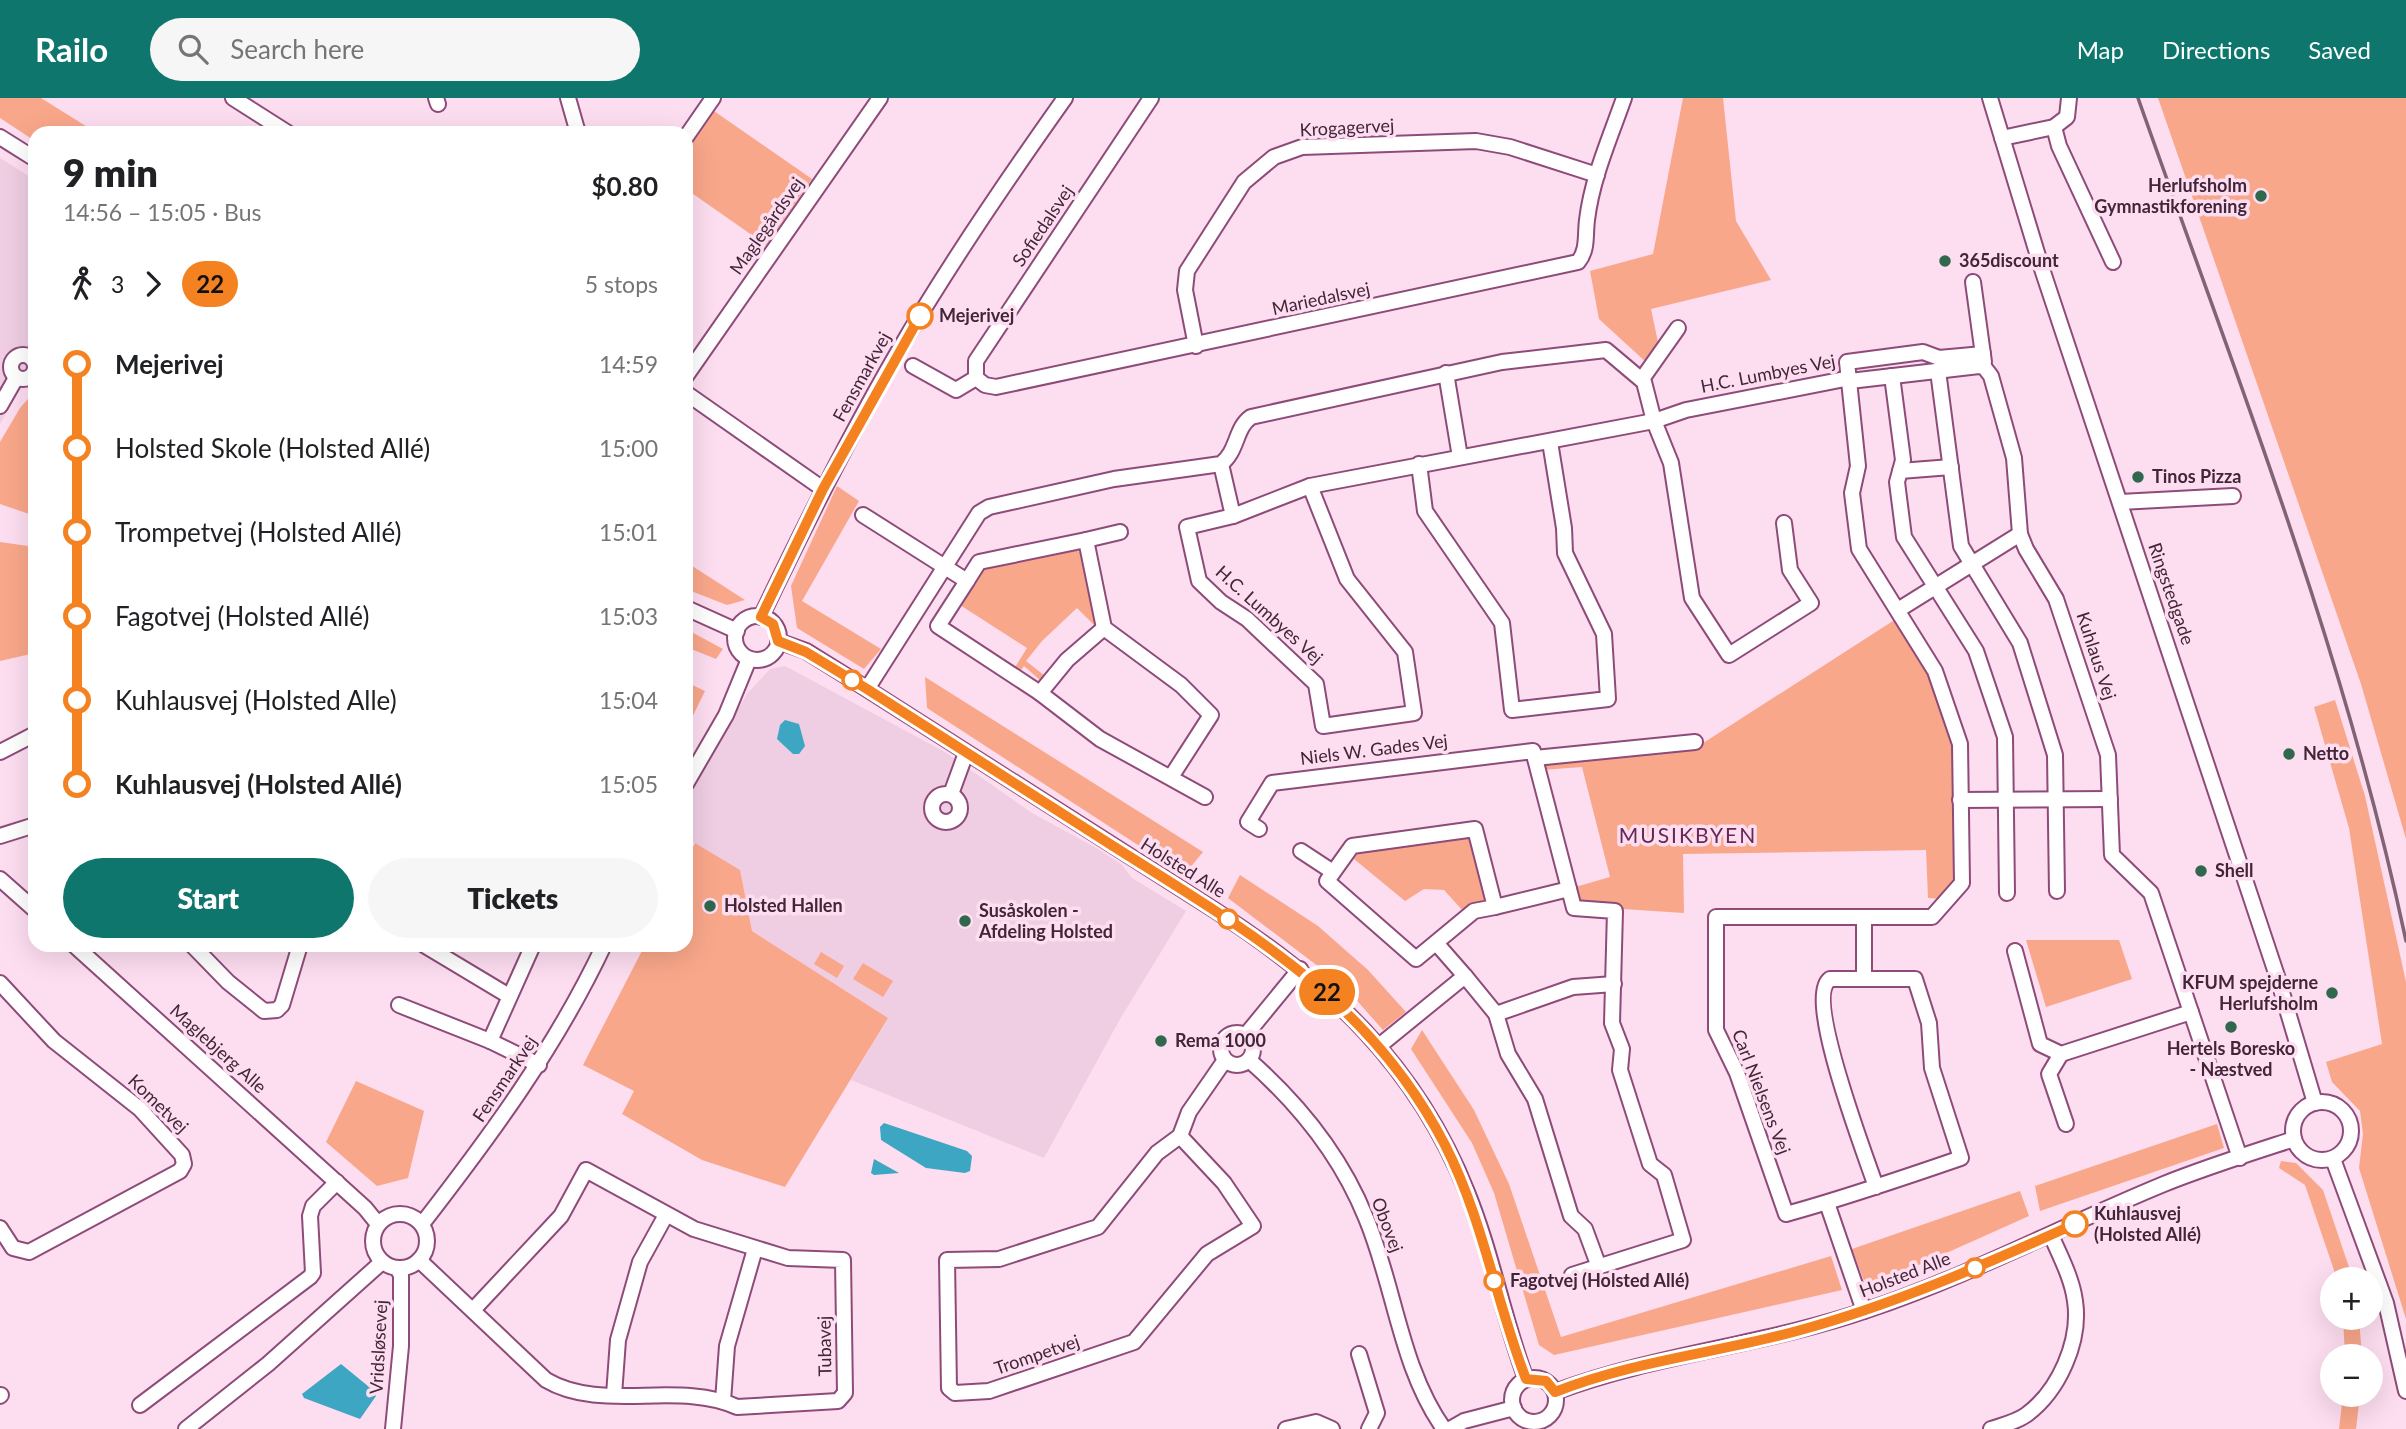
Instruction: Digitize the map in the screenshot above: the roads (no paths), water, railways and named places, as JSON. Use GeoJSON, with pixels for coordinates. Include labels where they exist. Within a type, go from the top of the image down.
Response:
{"type":"FeatureCollection","features":[{"type":"Feature","properties":{"kind":"street"},"geometry":{"type":"LineString","coordinates":[[233,98],[277,126]]}},
{"type":"Feature","properties":{"kind":"street"},"geometry":{"type":"LineString","coordinates":[[568,98],[576,126]]}},
{"type":"Feature","properties":{"kind":"street"},"geometry":{"type":"LineString","coordinates":[[693,127],[713,98]]}},
{"type":"Feature","properties":{"kind":"street","name":"Maglegårdsvej"},"geometry":{"type":"LineString","coordinates":[[693,366],[880,98]]}},
{"type":"Feature","properties":{"kind":"street","name":"Fensmarkvej"},"geometry":{"type":"LineString","coordinates":[[761,617],[823,489],[905,340],[998,192],[1065,98]]}},
{"type":"Feature","properties":{"kind":"street","name":"Sofiedalsvej"},"geometry":{"type":"LineString","coordinates":[[976,379],[976,361],[1151,98]]}},
{"type":"Feature","properties":{"kind":"street","name":"Mariedalsvej"},"geometry":{"type":"LineString","coordinates":[[913,366],[956,390],[976,379],[985,385],[996,387],[1578,262],[1584,254],[1587,218],[1597,175],[1625,98]]}},
{"type":"Feature","properties":{"kind":"street","name":"Ringstedgade"},"geometry":{"type":"LineString","coordinates":[[1990,98],[2278,979],[2315,1103]]}},
{"type":"Feature","properties":{"kind":"street"},"geometry":{"type":"LineString","coordinates":[[2002,138],[2054,127],[2067,117],[2068,98]]}},
{"type":"Feature","properties":{"kind":"street"},"geometry":{"type":"LineString","coordinates":[[2054,127],[2059,146],[2113,262]]}},
{"type":"Feature","properties":{"kind":"street"},"geometry":{"type":"LineString","coordinates":[[0,137],[28,155]]}},
{"type":"Feature","properties":{"kind":"street","name":"Krogagervej"},"geometry":{"type":"LineString","coordinates":[[1196,346],[1185,290],[1188,268],[1244,182],[1274,157],[1302,147],[1476,141],[1510,147],[1597,175]]}},
{"type":"Feature","properties":{"kind":"street","name":"Kuhlaus Vej"},"geometry":{"type":"LineString","coordinates":[[1973,282],[1984,360],[2014,458],[2020,534],[2025,549],[2056,599],[2108,755],[2112,855],[2151,893],[2240,1157]]}},
{"type":"Feature","properties":{"kind":"street"},"geometry":{"type":"LineString","coordinates":[[1642,379],[1678,328]]}},
{"type":"Feature","properties":{"kind":"street"},"geometry":{"type":"LineString","coordinates":[[867,689],[979,513],[989,507],[1114,479],[1221,464],[1230,456],[1243,425],[1251,416],[1502,362],[1606,351],[1642,379],[1654,421],[1671,463],[1692,598],[1729,655],[1811,603],[1790,570],[1784,523]]}},
{"type":"Feature","properties":{"kind":"street"},"geometry":{"type":"LineString","coordinates":[[1984,360],[1939,358],[1923,352],[1847,362],[1858,466],[1852,493],[1859,549],[1935,671],[1960,744],[1960,800],[2110,799]]}},
{"type":"Feature","properties":{"kind":"street"},"geometry":{"type":"LineString","coordinates":[[28,354],[6,359],[16,378],[24,380],[28,378]]}},
{"type":"Feature","properties":{"kind":"street"},"geometry":{"type":"LineString","coordinates":[[1850,380],[1938,371],[1984,360]]}},
{"type":"Feature","properties":{"kind":"street"},"geometry":{"type":"LineString","coordinates":[[1938,371],[1961,546],[2020,643],[2055,755],[2057,891]]}},
{"type":"Feature","properties":{"kind":"street"},"geometry":{"type":"LineString","coordinates":[[1446,373],[1460,457]]}},
{"type":"Feature","properties":{"kind":"street"},"geometry":{"type":"LineString","coordinates":[[1892,376],[1903,460],[1897,482],[1904,537],[1982,664],[2005,737],[2007,893]]}},
{"type":"Feature","properties":{"kind":"street"},"geometry":{"type":"LineString","coordinates":[[0,406],[16,378]]}},
{"type":"Feature","properties":{"kind":"street","name":"H.C. Lumbyes Vej"},"geometry":{"type":"LineString","coordinates":[[1310,486],[1347,579],[1405,652],[1413,713],[1323,726],[1316,684],[1247,619],[1221,602],[1199,581],[1187,527],[1233,516],[1310,486],[1550,442],[1654,421],[1686,410],[1850,380]]}},
{"type":"Feature","properties":{"kind":"street"},"geometry":{"type":"LineString","coordinates":[[693,398],[823,489]]}},
{"type":"Feature","properties":{"kind":"street"},"geometry":{"type":"LineString","coordinates":[[1419,464],[1425,511],[1502,623],[1512,710],[1608,699],[1604,634],[1565,553],[1564,528],[1550,442]]}},
{"type":"Feature","properties":{"kind":"street"},"geometry":{"type":"LineString","coordinates":[[1221,464],[1233,516]]}},
{"type":"Feature","properties":{"kind":"street"},"geometry":{"type":"LineString","coordinates":[[1900,471],[1951,467]]}},
{"type":"Feature","properties":{"kind":"street"},"geometry":{"type":"LineString","coordinates":[[2120,502],[2233,496]]}},
{"type":"Feature","properties":{"kind":"street"},"geometry":{"type":"LineString","coordinates":[[863,514],[967,581]]}},
{"type":"Feature","properties":{"kind":"street"},"geometry":{"type":"LineString","coordinates":[[1121,532],[979,562],[939,626],[1040,693],[1100,739],[1205,797]]}},
{"type":"Feature","properties":{"kind":"street"},"geometry":{"type":"LineString","coordinates":[[1898,610],[2020,534]]}},
{"type":"Feature","properties":{"kind":"street"},"geometry":{"type":"LineString","coordinates":[[1086,540],[1104,628],[1181,685],[1211,715],[1171,777]]}},
{"type":"Feature","properties":{"kind":"street"},"geometry":{"type":"LineString","coordinates":[[693,611],[737,631]]}},
{"type":"Feature","properties":{"kind":"street"},"geometry":{"type":"LineString","coordinates":[[761,617],[773,624],[778,641],[769,656],[750,659],[736,646],[737,631],[746,620],[761,617]]}},
{"type":"Feature","properties":{"kind":"street"},"geometry":{"type":"LineString","coordinates":[[1040,693],[1067,660],[1104,628]]}},
{"type":"Feature","properties":{"kind":"street","name":"Holsted Alle"},"geometry":{"type":"LineString","coordinates":[[778,641],[806,652],[867,689],[1268,944],[1331,995],[1379,1046],[1420,1101],[1467,1192],[1507,1331],[1526,1379]]}},
{"type":"Feature","properties":{"kind":"street"},"geometry":{"type":"LineString","coordinates":[[693,772],[731,706],[750,659]]}},
{"type":"Feature","properties":{"kind":"street"},"geometry":{"type":"LineString","coordinates":[[0,752],[28,738]]}},
{"type":"Feature","properties":{"kind":"street","name":"Niels W. Gades Vej"},"geometry":{"type":"LineString","coordinates":[[1259,829],[1248,822],[1272,783],[1533,751],[1535,758],[1695,742]]}},
{"type":"Feature","properties":{"kind":"street"},"geometry":{"type":"LineString","coordinates":[[951,794],[966,753]]}},
{"type":"Feature","properties":{"kind":"street"},"geometry":{"type":"LineString","coordinates":[[1535,758],[1574,908],[1615,911],[1612,1023],[1622,1049],[1620,1070],[1650,1164],[1664,1175],[1683,1240],[1572,1275]]}},
{"type":"Feature","properties":{"kind":"street","name":"Carl Nielsens Vej"},"geometry":{"type":"LineString","coordinates":[[1876,1187],[1825,1034],[1827,981],[1864,978],[1915,979],[1929,1023],[1932,1068],[1961,1158],[1876,1187],[1786,1214],[1737,1073],[1716,1030],[1716,917],[1932,917],[1962,883],[1960,800]]}},
{"type":"Feature","properties":{"kind":"street"},"geometry":{"type":"LineString","coordinates":[[0,836],[28,827]]}},
{"type":"Feature","properties":{"kind":"street"},"geometry":{"type":"LineString","coordinates":[[1494,907],[1475,829],[1352,846],[1327,881],[1416,959],[1474,911],[1494,907],[1569,889]]}},
{"type":"Feature","properties":{"kind":"street"},"geometry":{"type":"LineString","coordinates":[[1301,851],[1333,872]]}},
{"type":"Feature","properties":{"kind":"street"},"geometry":{"type":"LineString","coordinates":[[0,879],[28,904]]}},
{"type":"Feature","properties":{"kind":"street"},"geometry":{"type":"LineString","coordinates":[[1864,917],[1864,978]]}},
{"type":"Feature","properties":{"kind":"street"},"geometry":{"type":"LineString","coordinates":[[1437,944],[1496,1014],[1508,1054],[1535,1099],[1571,1216],[1585,1229],[1599,1267]]}},
{"type":"Feature","properties":{"kind":"street"},"geometry":{"type":"LineString","coordinates":[[2015,951],[2040,1044],[2061,1054]]}},
{"type":"Feature","properties":{"kind":"street","name":"Maglebjerg Alle"},"geometry":{"type":"LineString","coordinates":[[82,952],[337,1182],[378,1224]]}},
{"type":"Feature","properties":{"kind":"street"},"geometry":{"type":"LineString","coordinates":[[199,952],[228,982],[264,1011],[270,1012],[282,1005],[298,952]]}},
{"type":"Feature","properties":{"kind":"street"},"geometry":{"type":"LineString","coordinates":[[436,952],[509,996]]}},
{"type":"Feature","properties":{"kind":"street"},"geometry":{"type":"LineString","coordinates":[[490,1041],[530,952]]}},
{"type":"Feature","properties":{"kind":"street","name":"Fensmarkvej"},"geometry":{"type":"LineString","coordinates":[[422,1224],[539,1065],[576,1002],[601,952]]}},
{"type":"Feature","properties":{"kind":"street"},"geometry":{"type":"LineString","coordinates":[[1245,1036],[1300,969]]}},
{"type":"Feature","properties":{"kind":"street"},"geometry":{"type":"LineString","coordinates":[[1379,1046],[1465,975]]}},
{"type":"Feature","properties":{"kind":"street","name":"Kometvej"},"geometry":{"type":"LineString","coordinates":[[0,983],[54,1041],[140,1109],[183,1154],[184,1164],[180,1171],[29,1252],[13,1248],[0,1228]]}},
{"type":"Feature","properties":{"kind":"street"},"geometry":{"type":"LineString","coordinates":[[1496,1014],[1573,987],[1614,984]]}},
{"type":"Feature","properties":{"kind":"street"},"geometry":{"type":"LineString","coordinates":[[399,1005],[490,1041],[539,1065]]}},
{"type":"Feature","properties":{"kind":"street"},"geometry":{"type":"LineString","coordinates":[[2066,1124],[2049,1074],[2061,1054],[2191,1012]]}},
{"type":"Feature","properties":{"kind":"street"},"geometry":{"type":"LineString","coordinates":[[1236,1034],[1245,1036],[1253,1047],[1249,1060],[1240,1065],[1225,1060],[1221,1051],[1223,1041],[1236,1034]]}},
{"type":"Feature","properties":{"kind":"street","name":"Trompetvej"},"geometry":{"type":"LineString","coordinates":[[1180,1136],[1224,1183],[1253,1226],[1207,1254],[1135,1342],[989,1391],[955,1392],[949,1388],[947,1260],[999,1259],[1098,1227],[1157,1153],[1180,1136],[1189,1112],[1225,1060]]}},
{"type":"Feature","properties":{"kind":"street","name":"Obovej"},"geometry":{"type":"LineString","coordinates":[[1249,1060],[1282,1090],[1311,1124],[1351,1188],[1368,1222],[1420,1387],[1444,1429]]}},
{"type":"Feature","properties":{"kind":"street"},"geometry":{"type":"LineString","coordinates":[[2315,1103],[2335,1104],[2343,1110],[2351,1127],[2348,1146],[2333,1159],[2314,1159],[2298,1148],[2294,1139],[2295,1121],[2307,1106],[2315,1103]]}},
{"type":"Feature","properties":{"kind":"street","name":"Holsted Alle"},"geometry":{"type":"LineString","coordinates":[[1555,1392],[1641,1364],[1793,1332],[1864,1311],[1944,1282],[2167,1183],[2294,1139]]}},
{"type":"Feature","properties":{"kind":"street"},"geometry":{"type":"LineString","coordinates":[[2333,1159],[2386,1303],[2406,1391]]}},
{"type":"Feature","properties":{"kind":"street","name":"Tubavej"},"geometry":{"type":"LineString","coordinates":[[419,1260],[546,1380],[572,1391],[723,1401],[737,1407],[838,1401],[845,1393],[843,1260],[788,1258],[694,1229],[586,1170],[561,1216],[473,1310]]}},
{"type":"Feature","properties":{"kind":"street"},"geometry":{"type":"LineString","coordinates":[[141,1405],[310,1277],[313,1273],[310,1216],[313,1206],[337,1182]]}},
{"type":"Feature","properties":{"kind":"street"},"geometry":{"type":"LineString","coordinates":[[1827,1202],[1864,1311]]}},
{"type":"Feature","properties":{"kind":"street"},"geometry":{"type":"LineString","coordinates":[[399,1213],[415,1218],[422,1224],[427,1246],[419,1260],[413,1265],[397,1268],[382,1262],[373,1248],[374,1232],[378,1224],[391,1214],[399,1213]]}},
{"type":"Feature","properties":{"kind":"street"},"geometry":{"type":"LineString","coordinates":[[614,1395],[618,1340],[640,1262],[666,1215]]}},
{"type":"Feature","properties":{"kind":"street"},"geometry":{"type":"LineString","coordinates":[[1991,1429],[2025,1416],[2043,1401],[2061,1371],[2073,1338],[2075,1298],[2051,1235]]}},
{"type":"Feature","properties":{"kind":"street"},"geometry":{"type":"LineString","coordinates":[[723,1401],[727,1346],[755,1249]]}},
{"type":"Feature","properties":{"kind":"street"},"geometry":{"type":"LineString","coordinates":[[186,1429],[268,1364],[382,1262]]}},
{"type":"Feature","properties":{"kind":"street","name":"Vridsløsevej"},"geometry":{"type":"LineString","coordinates":[[393,1429],[401,1346],[401,1275],[397,1268]]}},
{"type":"Feature","properties":{"kind":"street"},"geometry":{"type":"LineString","coordinates":[[1359,1354],[1377,1413],[1369,1429]]}},
{"type":"Feature","properties":{"kind":"street"},"geometry":{"type":"LineString","coordinates":[[1526,1379],[1546,1381],[1555,1392],[1552,1413],[1539,1422],[1524,1420],[1514,1408],[1513,1394],[1526,1379]]}},
{"type":"Feature","properties":{"kind":"street"},"geometry":{"type":"LineString","coordinates":[[1450,1429],[1464,1421],[1514,1408]]}},
{"type":"Feature","properties":{"kind":"street"},"geometry":{"type":"LineString","coordinates":[[1286,1429],[1315,1422],[1332,1429]]}},
{"type":"Feature","properties":{"kind":"water"},"geometry":{"type":"Polygon","coordinates":[[[785,720],[799,724],[805,746],[799,754],[793,754],[777,739],[780,725],[785,720]]]}},
{"type":"Feature","properties":{"kind":"water"},"geometry":{"type":"Polygon","coordinates":[[[884,1123],[967,1151],[972,1156],[970,1171],[965,1173],[926,1168],[881,1140],[880,1127],[884,1123]]]}},
{"type":"Feature","properties":{"kind":"water"},"geometry":{"type":"Polygon","coordinates":[[[874,1159],[899,1173],[874,1175],[871,1173],[874,1159]]]}},
{"type":"Feature","properties":{"kind":"water"},"geometry":{"type":"Polygon","coordinates":[[[341,1364],[374,1391],[376,1396],[360,1419],[304,1398],[302,1394],[341,1364]]]}},
{"type":"Feature","properties":{"kind":"railway"},"geometry":{"type":"LineString","coordinates":[[2138,98],[2250,410],[2320,620],[2381,833],[2406,941]]}},
{"type":"Feature","properties":{"kind":"place","name":"Herlufsholm Gymnastikforening"},"geometry":{"type":"Point","coordinates":[2261,196]}},
{"type":"Feature","properties":{"kind":"place","name":"365discount"},"geometry":{"type":"Point","coordinates":[1945,261]}},
{"type":"Feature","properties":{"kind":"place","name":"Mejerivej"},"geometry":{"type":"Point","coordinates":[920,316]}},
{"type":"Feature","properties":{"kind":"place","name":"Tinos Pizza"},"geometry":{"type":"Point","coordinates":[2138,477]}},
{"type":"Feature","properties":{"kind":"place","name":"Netto"},"geometry":{"type":"Point","coordinates":[2289,754]}},
{"type":"Feature","properties":{"kind":"place","name":"Shell"},"geometry":{"type":"Point","coordinates":[2201,871]}},
{"type":"Feature","properties":{"kind":"place","name":"Holsted Hallen"},"geometry":{"type":"Point","coordinates":[710,906]}},
{"type":"Feature","properties":{"kind":"place","name":"Susåskolen - Afdeling Holsted"},"geometry":{"type":"Point","coordinates":[965,921]}},
{"type":"Feature","properties":{"kind":"place","name":"KFUM spejderne Herlufsholm"},"geometry":{"type":"Point","coordinates":[2332,993]}},
{"type":"Feature","properties":{"kind":"place","name":"Hertels Boresko - Næstved"},"geometry":{"type":"Point","coordinates":[2231,1027]}},
{"type":"Feature","properties":{"kind":"place","name":"Rema 1000"},"geometry":{"type":"Point","coordinates":[1161,1041]}},
{"type":"Feature","properties":{"kind":"place","name":"Kuhlausvej (Holsted Allé)"},"geometry":{"type":"Point","coordinates":[2075,1224]}},
{"type":"Feature","properties":{"kind":"place","name":"Fagotvej (Holsted Allé)"},"geometry":{"type":"Point","coordinates":[1494,1281]}},
{"type":"Feature","properties":{"kind":"district","name":"MUSIKBYEN"},"geometry":{"type":"Point","coordinates":[1688,836]}}]}
